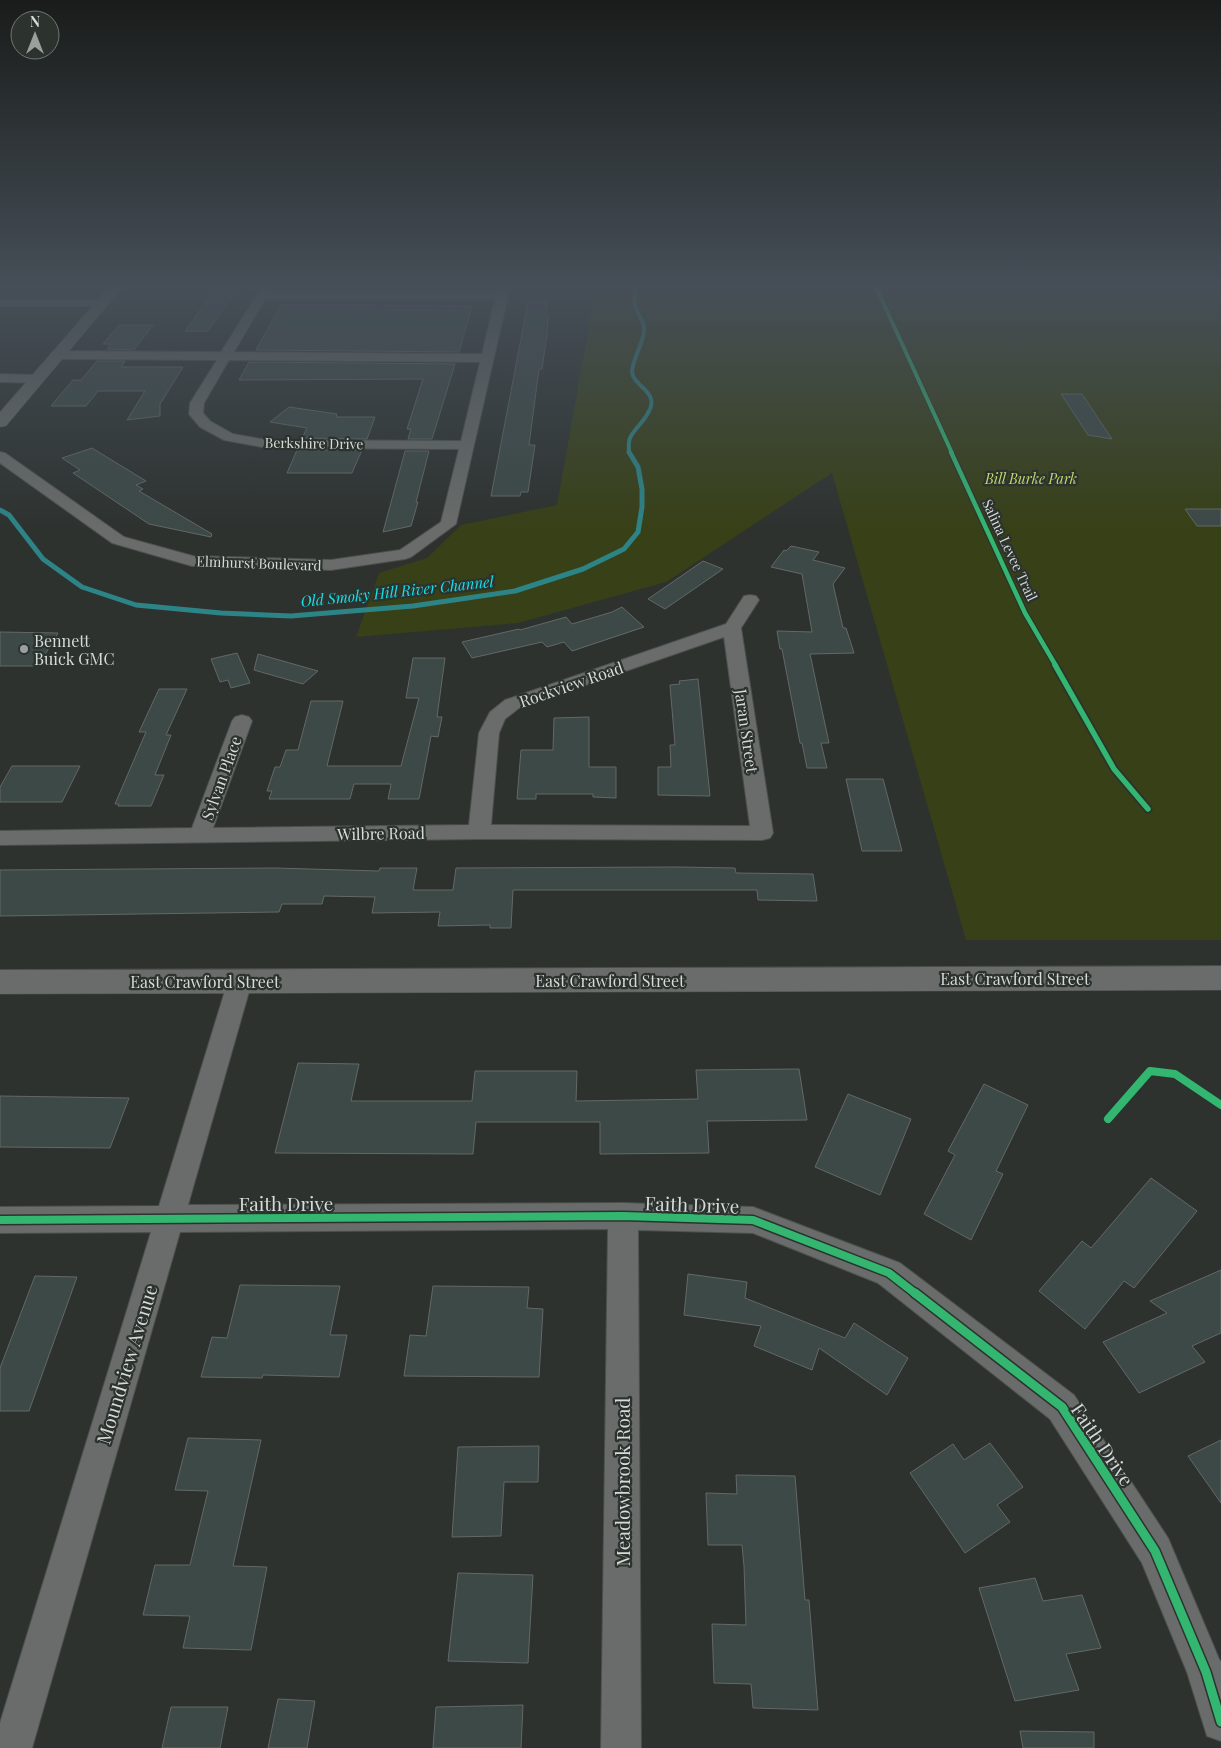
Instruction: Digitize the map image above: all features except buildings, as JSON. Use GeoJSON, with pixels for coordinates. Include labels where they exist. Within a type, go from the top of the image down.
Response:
{"type":"FeatureCollection","features":[{"type":"Feature","properties":{"kind":"street"},"geometry":{"type":"LineString","coordinates":[[0,422],[45,369]]}},
{"type":"Feature","properties":{"kind":"street","name":"Berkshire Drive"},"geometry":{"type":"LineString","coordinates":[[217,369],[197,403],[196,414],[205,424],[229,436],[267,444],[466,445]]}},
{"type":"Feature","properties":{"kind":"street"},"geometry":{"type":"LineString","coordinates":[[466,445],[484,369]]}},
{"type":"Feature","properties":{"kind":"street"},"geometry":{"type":"LineString","coordinates":[[0,378],[37,378]]}},
{"type":"Feature","properties":{"kind":"street","name":"Elmhurst Boulevard"},"geometry":{"type":"LineString","coordinates":[[0,456],[118,540],[192,561],[331,565],[405,554],[448,524],[466,445]]}},
{"type":"Feature","properties":{"kind":"street"},"geometry":{"type":"LineString","coordinates":[[732,628],[750,600]]}},
{"type":"Feature","properties":{"kind":"street","name":"Rockview Road"},"geometry":{"type":"LineString","coordinates":[[479,832],[489,733],[497,716],[512,704],[732,628]]}},
{"type":"Feature","properties":{"kind":"street","name":"Jaran Street"},"geometry":{"type":"LineString","coordinates":[[732,628],[762,833]]}},
{"type":"Feature","properties":{"kind":"street","name":"Sylvan Place"},"geometry":{"type":"LineString","coordinates":[[200,835],[242,720]]}},
{"type":"Feature","properties":{"kind":"street","name":"Wilbre Road"},"geometry":{"type":"LineString","coordinates":[[0,838],[479,832],[762,833]]}},
{"type":"Feature","properties":{"kind":"street","name":"East Crawford Street"},"geometry":{"type":"LineString","coordinates":[[0,982],[1221,978]]}},
{"type":"Feature","properties":{"kind":"street","name":"Moundview Avenue"},"geometry":{"type":"LineString","coordinates":[[12,1748],[240,981]]}},
{"type":"Feature","properties":{"kind":"street","name":"Faith Drive"},"geometry":{"type":"LineString","coordinates":[[0,1220],[623,1216],[753,1220],[890,1273],[1062,1407],[1155,1551],[1206,1672],[1221,1722]]}},
{"type":"Feature","properties":{"kind":"street","name":"Meadowbrook Road"},"geometry":{"type":"LineString","coordinates":[[622,1748],[623,1216]]}},
{"type":"Feature","properties":{"kind":"green space","name":"Bill Burke Park"},"geometry":{"type":"Polygon","coordinates":[[[581,369],[1221,369],[1221,940],[966,940],[832,473],[666,582],[518,623],[356,637],[379,573],[427,558],[461,525],[557,505],[581,369]]]}},
{"type":"Feature","properties":{"kind":"waterway","name":"Old Smoky Hill River Channel"},"geometry":{"type":"LineString","coordinates":[[629,452],[630,438],[647,415],[651,406],[650,396],[633,376],[633,369]]}},
{"type":"Feature","properties":{"kind":"waterway","name":"Old Smoky Hill River Channel"},"geometry":{"type":"LineString","coordinates":[[0,510],[9,515],[43,559],[82,587],[136,605],[221,613],[291,616],[413,606],[515,591],[583,569],[624,549],[638,532],[642,507],[642,489],[638,467],[629,452]]}},
{"type":"Feature","properties":{"kind":"cycle path","name":"Salina Levee Trail"},"geometry":{"type":"LineString","coordinates":[[913,369],[1025,613],[1114,769],[1148,809]]}},
{"type":"Feature","properties":{"kind":"cycle path"},"geometry":{"type":"LineString","coordinates":[[1108,1119],[1150,1071],[1175,1074],[1221,1105]]}},
{"type":"Feature","properties":{"kind":"cycle path"},"geometry":{"type":"LineString","coordinates":[[0,1220],[623,1216],[753,1220],[889,1273],[1062,1407],[1155,1551],[1206,1672],[1221,1722]]}},
{"type":"Feature","properties":{"kind":"place","name":"Bennett Buick GMC"},"geometry":{"type":"Point","coordinates":[24,649]}}]}
